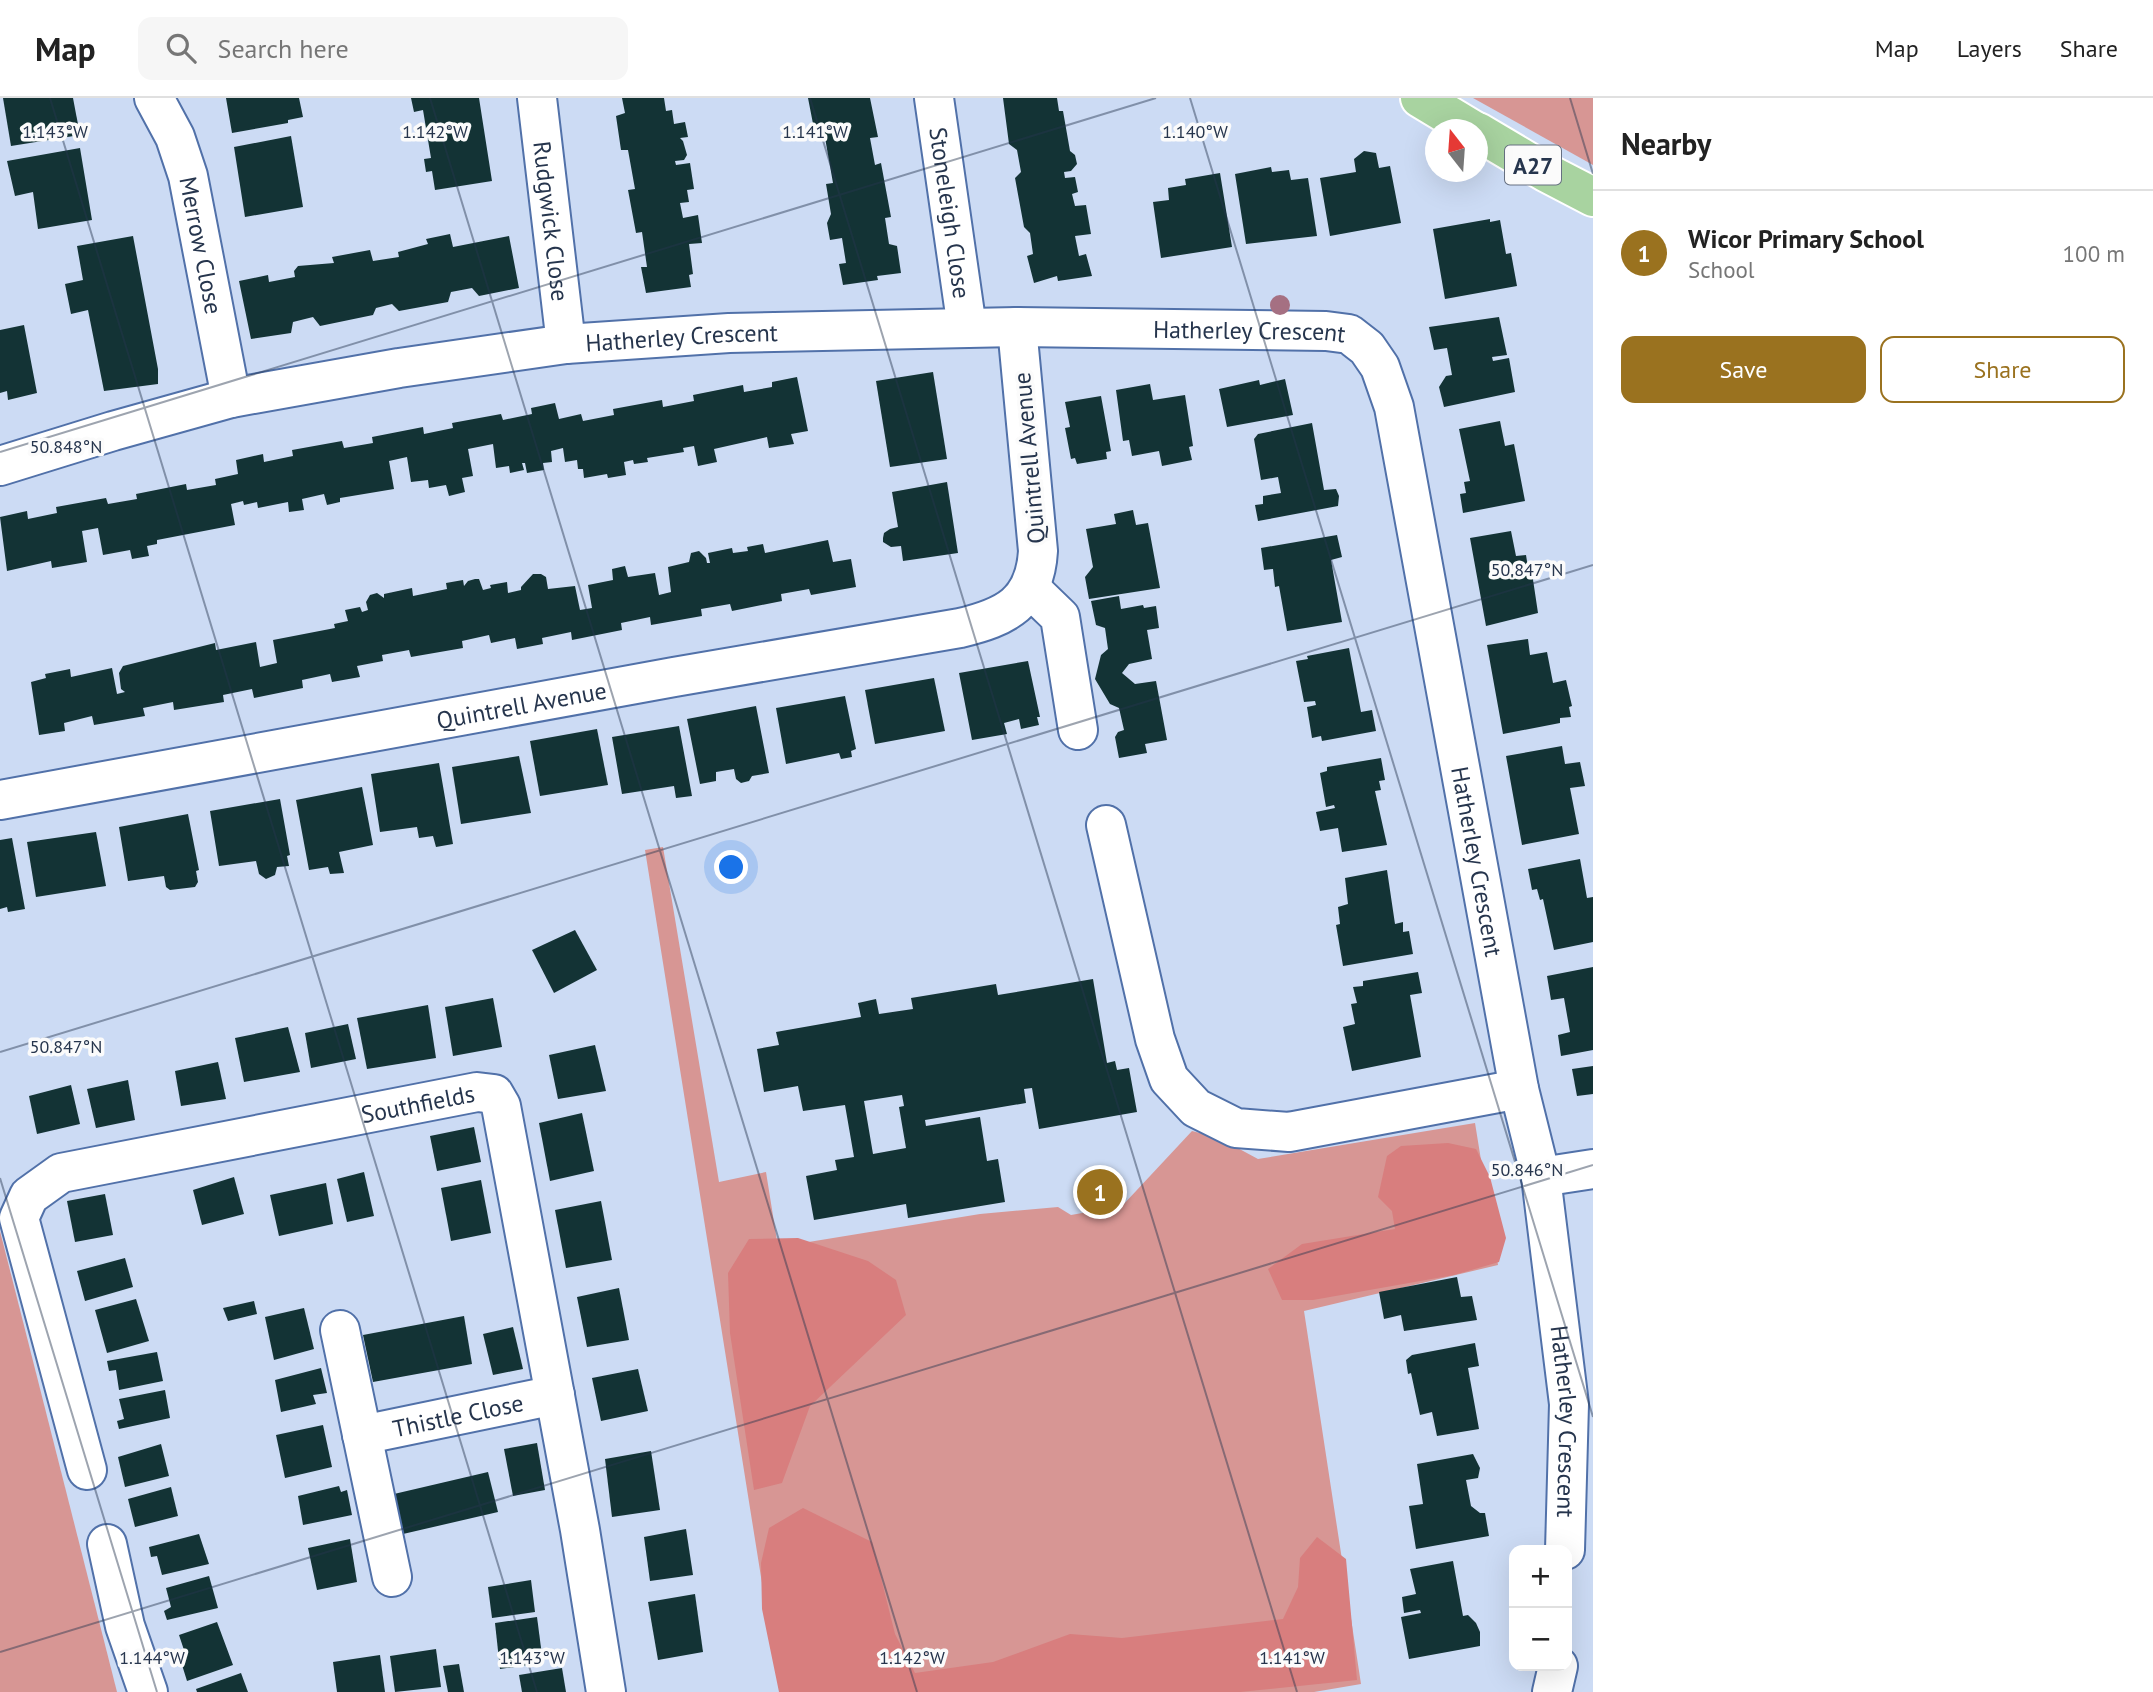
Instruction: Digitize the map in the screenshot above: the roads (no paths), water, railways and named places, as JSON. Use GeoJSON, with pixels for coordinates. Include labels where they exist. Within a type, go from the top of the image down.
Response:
{"type":"FeatureCollection","features":[{"type":"Feature","properties":{"kind":"main road","name":"A27"},"geometry":{"type":"LineString","coordinates":[[1426,100],[1456,119]]}},
{"type":"Feature","properties":{"kind":"main road","name":"A27"},"geometry":{"type":"LineString","coordinates":[[1488,138],[1592,198]]}},
{"type":"Feature","properties":{"kind":"street","name":"Merrow Close"},"geometry":{"type":"LineString","coordinates":[[154,98],[175,137],[188,176],[230,398]]}},
{"type":"Feature","properties":{"kind":"street","name":"Rudgwick Close"},"geometry":{"type":"LineString","coordinates":[[537,98],[566,344]]}},
{"type":"Feature","properties":{"kind":"street","name":"Stoneleigh Close"},"geometry":{"type":"LineString","coordinates":[[934,98],[967,328]]}},
{"type":"Feature","properties":{"kind":"street","name":"Hatherley Crescent"},"geometry":{"type":"LineString","coordinates":[[0,466],[230,398],[399,368],[566,344],[729,333],[1017,327],[1326,331],[1349,334],[1367,348],[1380,367],[1394,407],[1519,1088],[1541,1177],[1569,1404],[1565,1545]]}},
{"type":"Feature","properties":{"kind":"street","name":"Quintrell Avenue"},"geometry":{"type":"LineString","coordinates":[[0,800],[674,677],[960,628],[992,620],[1015,605],[1030,588],[1037,570],[1038,551],[1017,327]]}},
{"type":"Feature","properties":{"kind":"street"},"geometry":{"type":"LineString","coordinates":[[1030,588],[1060,617],[1078,730]]}},
{"type":"Feature","properties":{"kind":"street"},"geometry":{"type":"LineString","coordinates":[[1106,825],[1155,1039],[1169,1079],[1196,1108],[1236,1128],[1289,1132],[1519,1088]]}},
{"type":"Feature","properties":{"kind":"street","name":"Southfields"},"geometry":{"type":"LineString","coordinates":[[87,1470],[19,1218],[29,1196],[61,1173],[477,1092],[494,1094],[501,1106],[580,1530],[606,1692]]}},
{"type":"Feature","properties":{"kind":"street"},"geometry":{"type":"LineString","coordinates":[[1541,1177],[1593,1169]]}},
{"type":"Feature","properties":{"kind":"street","name":"Thistle Close"},"geometry":{"type":"LineString","coordinates":[[340,1330],[392,1577]]}},
{"type":"Feature","properties":{"kind":"street","name":"Thistle Close"},"geometry":{"type":"LineString","coordinates":[[362,1435],[555,1395]]}},
{"type":"Feature","properties":{"kind":"street"},"geometry":{"type":"LineString","coordinates":[[107,1544],[125,1626],[148,1692]]}},
{"type":"Feature","properties":{"kind":"street"},"geometry":{"type":"LineString","coordinates":[[1552,1692],[1557,1671]]}},
{"type":"Feature","properties":{"kind":"place","name":"Wicor Primary School"},"geometry":{"type":"Point","coordinates":[1100,1192]}}]}
